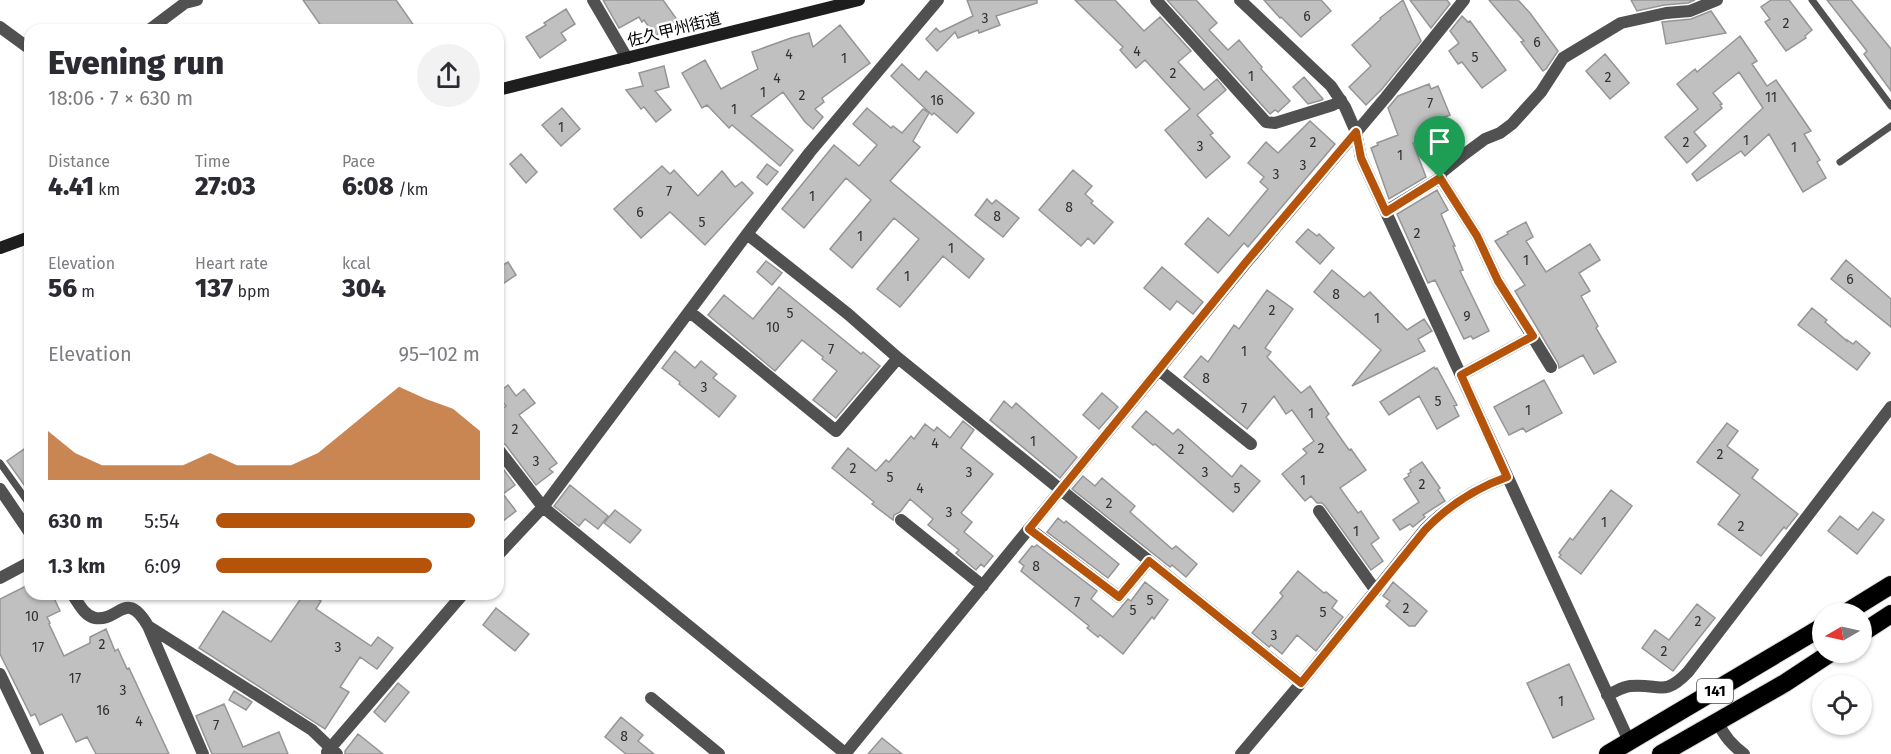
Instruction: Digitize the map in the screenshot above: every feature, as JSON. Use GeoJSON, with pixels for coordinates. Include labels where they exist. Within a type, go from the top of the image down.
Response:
{"type":"FeatureCollection","features":[{"type":"Feature","properties":{"kind":"highway"},"geometry":{"type":"LineString","coordinates":[[1862,603],[1891,585]]}},
{"type":"Feature","properties":{"kind":"highway"},"geometry":{"type":"LineString","coordinates":[[1872,626],[1891,614]]}},
{"type":"Feature","properties":{"kind":"highway","name":"141"},"geometry":{"type":"LineString","coordinates":[[1608,754],[1632,747],[1812,633]]}},
{"type":"Feature","properties":{"kind":"highway","name":"141"},"geometry":{"type":"LineString","coordinates":[[1661,754],[1718,723],[1815,663]]}},
{"type":"Feature","properties":{"kind":"street"},"geometry":{"type":"LineString","coordinates":[[157,24],[185,3],[197,0]]}},
{"type":"Feature","properties":{"kind":"street"},"geometry":{"type":"LineString","coordinates":[[593,0],[627,58]]}},
{"type":"Feature","properties":{"kind":"street","name":"佐久甲州街道"},"geometry":{"type":"LineString","coordinates":[[504,89],[859,0]]}},
{"type":"Feature","properties":{"kind":"street"},"geometry":{"type":"LineString","coordinates":[[504,549],[543,507],[810,152],[938,0]]}},
{"type":"Feature","properties":{"kind":"street"},"geometry":{"type":"LineString","coordinates":[[1156,0],[1266,122],[1275,123],[1333,105],[1341,100]]}},
{"type":"Feature","properties":{"kind":"street"},"geometry":{"type":"LineString","coordinates":[[1240,0],[1331,86],[1341,100],[1356,132],[1361,158],[1632,747]]}},
{"type":"Feature","properties":{"kind":"street"},"geometry":{"type":"LineString","coordinates":[[504,457],[543,507],[846,754],[1246,262],[1464,0]]}},
{"type":"Feature","properties":{"kind":"street"},"geometry":{"type":"LineString","coordinates":[[1386,212],[1440,178],[1442,172],[1485,139],[1500,133],[1512,124],[1541,92],[1563,58],[1572,52],[1622,23],[1666,13],[1690,11],[1717,0]]}},
{"type":"Feature","properties":{"kind":"street"},"geometry":{"type":"LineString","coordinates":[[0,27],[24,45]]}},
{"type":"Feature","properties":{"kind":"street"},"geometry":{"type":"LineString","coordinates":[[1440,178],[1477,236],[1498,281],[1551,367]]}},
{"type":"Feature","properties":{"kind":"street"},"geometry":{"type":"LineString","coordinates":[[747,234],[1301,683]]}},
{"type":"Feature","properties":{"kind":"street"},"geometry":{"type":"LineString","coordinates":[[0,248],[24,239]]}},
{"type":"Feature","properties":{"kind":"street"},"geometry":{"type":"LineString","coordinates":[[690,312],[836,432],[898,357]]}},
{"type":"Feature","properties":{"kind":"street"},"geometry":{"type":"LineString","coordinates":[[1461,375],[1533,336]]}},
{"type":"Feature","properties":{"kind":"street"},"geometry":{"type":"LineString","coordinates":[[1159,370],[1251,444]]}},
{"type":"Feature","properties":{"kind":"street"},"geometry":{"type":"LineString","coordinates":[[1607,695],[1627,687],[1666,689],[1678,683],[1891,407]]}},
{"type":"Feature","properties":{"kind":"street"},"geometry":{"type":"LineString","coordinates":[[1241,754],[1441,513],[1487,484],[1507,477]]}},
{"type":"Feature","properties":{"kind":"street"},"geometry":{"type":"LineString","coordinates":[[0,489],[24,524]]}},
{"type":"Feature","properties":{"kind":"street"},"geometry":{"type":"LineString","coordinates":[[1319,511],[1376,591]]}},
{"type":"Feature","properties":{"kind":"street"},"geometry":{"type":"LineString","coordinates":[[901,520],[983,586]]}},
{"type":"Feature","properties":{"kind":"street"},"geometry":{"type":"LineString","coordinates":[[1029,529],[1119,597],[1149,561]]}},
{"type":"Feature","properties":{"kind":"street"},"geometry":{"type":"LineString","coordinates":[[0,578],[24,565]]}},
{"type":"Feature","properties":{"kind":"street"},"geometry":{"type":"LineString","coordinates":[[76,600],[84,611],[94,618],[104,617],[122,608],[133,609],[141,614],[203,754]]}},
{"type":"Feature","properties":{"kind":"street"},"geometry":{"type":"LineString","coordinates":[[148,626],[312,730],[331,752],[458,600]]}},
{"type":"Feature","properties":{"kind":"street"},"geometry":{"type":"LineString","coordinates":[[0,674],[38,754]]}},
{"type":"Feature","properties":{"kind":"street"},"geometry":{"type":"LineString","coordinates":[[651,698],[719,754]]}},
{"type":"Feature","properties":{"kind":"street"},"geometry":{"type":"LineString","coordinates":[[1718,723],[1724,736],[1744,754]]}},
{"type":"Feature","properties":{"kind":"lane"},"geometry":{"type":"LineString","coordinates":[[1812,0],[1891,106]]}},
{"type":"Feature","properties":{"kind":"lane"},"geometry":{"type":"LineString","coordinates":[[1840,162],[1891,126]]}},
{"type":"Feature","properties":{"kind":"lane"},"geometry":{"type":"LineString","coordinates":[[0,463],[24,497]]}},
{"type":"Feature","properties":{"kind":"building"},"geometry":{"type":"Polygon","coordinates":[[[303,0],[396,0],[413,24],[320,24],[303,0]]]}},
{"type":"Feature","properties":{"kind":"building"},"geometry":{"type":"Polygon","coordinates":[[[603,0],[663,0],[678,21],[655,36],[644,20],[642,22],[639,17],[619,28],[603,0]]]}},
{"type":"Feature","properties":{"kind":"building"},"geometry":{"type":"Polygon","coordinates":[[[967,0],[1037,0],[1037,3],[996,16],[1000,25],[979,33],[978,30],[958,38],[955,32],[937,51],[926,39],[936,28],[940,32],[973,16],[967,0]]]}},
{"type":"Feature","properties":{"kind":"building"},"geometry":{"type":"Polygon","coordinates":[[[1075,0],[1115,0],[1144,31],[1160,17],[1191,51],[1178,62],[1204,90],[1217,79],[1226,90],[1197,115],[1213,133],[1210,135],[1230,157],[1206,178],[1165,130],[1190,109],[1145,60],[1136,68],[1120,50],[1123,47],[1075,0]]]}},
{"type":"Feature","properties":{"kind":"building"},"geometry":{"type":"Polygon","coordinates":[[[1167,0],[1196,0],[1217,23],[1209,30],[1228,50],[1239,40],[1290,101],[1278,112],[1275,110],[1270,114],[1167,0]]]}},
{"type":"Feature","properties":{"kind":"building"},"geometry":{"type":"Polygon","coordinates":[[[1264,0],[1321,0],[1331,11],[1301,37],[1264,0]]]}},
{"type":"Feature","properties":{"kind":"building"},"geometry":{"type":"Polygon","coordinates":[[[1403,0],[1421,41],[1366,105],[1349,87],[1371,66],[1352,45],[1403,0]]]}},
{"type":"Feature","properties":{"kind":"building"},"geometry":{"type":"Polygon","coordinates":[[[1410,0],[1447,0],[1450,4],[1431,28],[1410,0]]]}},
{"type":"Feature","properties":{"kind":"building"},"geometry":{"type":"Polygon","coordinates":[[[1489,0],[1518,0],[1530,13],[1558,51],[1546,69],[1543,71],[1521,42],[1524,41],[1489,0]]]}},
{"type":"Feature","properties":{"kind":"building"},"geometry":{"type":"Polygon","coordinates":[[[1631,0],[1695,0],[1637,11],[1631,0]]]}},
{"type":"Feature","properties":{"kind":"building"},"geometry":{"type":"Polygon","coordinates":[[[1771,0],[1789,0],[1812,30],[1805,36],[1806,38],[1786,51],[1765,22],[1770,19],[1761,7],[1771,0]]]}},
{"type":"Feature","properties":{"kind":"building"},"geometry":{"type":"Polygon","coordinates":[[[1827,0],[1851,0],[1891,49],[1891,91],[1864,54],[1867,51],[1827,0]]]}},
{"type":"Feature","properties":{"kind":"building"},"geometry":{"type":"Polygon","coordinates":[[[566,9],[575,24],[561,33],[566,40],[540,58],[526,37],[566,9]]]}},
{"type":"Feature","properties":{"kind":"building"},"geometry":{"type":"Polygon","coordinates":[[[1711,11],[1726,33],[1666,44],[1662,22],[1691,19],[1711,11]]]}},
{"type":"Feature","properties":{"kind":"building"},"geometry":{"type":"Polygon","coordinates":[[[1462,16],[1468,22],[1470,21],[1506,70],[1482,88],[1462,62],[1458,64],[1449,51],[1459,43],[1450,31],[1462,16]]]}},
{"type":"Feature","properties":{"kind":"building"},"geometry":{"type":"Polygon","coordinates":[[[840,25],[870,63],[822,98],[824,102],[815,109],[823,117],[813,129],[805,122],[783,92],[751,116],[793,150],[780,166],[732,125],[729,128],[707,105],[702,108],[682,73],[705,60],[721,89],[758,69],[752,52],[809,33],[813,47],[840,25]]]}},
{"type":"Feature","properties":{"kind":"building"},"geometry":{"type":"Polygon","coordinates":[[[1740,36],[1757,61],[1752,64],[1767,86],[1776,80],[1811,131],[1804,134],[1820,160],[1817,162],[1826,178],[1803,192],[1769,134],[1745,156],[1741,151],[1697,181],[1692,174],[1763,108],[1739,72],[1713,93],[1722,104],[1720,105],[1722,108],[1694,132],[1706,146],[1687,163],[1665,137],[1698,109],[1677,84],[1695,69],[1697,72],[1740,36]]]}},
{"type":"Feature","properties":{"kind":"building"},"geometry":{"type":"Polygon","coordinates":[[[1605,54],[1629,83],[1610,99],[1586,71],[1605,54]]]}},
{"type":"Feature","properties":{"kind":"building"},"geometry":{"type":"Polygon","coordinates":[[[902,64],[919,80],[926,71],[974,113],[957,133],[934,113],[932,115],[891,76],[902,64]]]}},
{"type":"Feature","properties":{"kind":"building"},"geometry":{"type":"Polygon","coordinates":[[[664,66],[669,87],[655,91],[671,110],[656,122],[644,107],[641,109],[626,90],[643,86],[639,73],[664,66]]]}},
{"type":"Feature","properties":{"kind":"building"},"geometry":{"type":"Polygon","coordinates":[[[1304,77],[1322,100],[1308,104],[1293,87],[1304,77]]]}},
{"type":"Feature","properties":{"kind":"building"},"geometry":{"type":"Polygon","coordinates":[[[1429,84],[1431,89],[1438,86],[1450,115],[1422,126],[1427,138],[1413,143],[1426,177],[1389,199],[1371,148],[1378,145],[1377,143],[1398,135],[1388,108],[1398,96],[1429,84]]]}},
{"type":"Feature","properties":{"kind":"building"},"geometry":{"type":"Polygon","coordinates":[[[562,108],[580,129],[561,146],[542,125],[562,108]]]}},
{"type":"Feature","properties":{"kind":"building"},"geometry":{"type":"Polygon","coordinates":[[[867,108],[891,128],[893,126],[902,133],[923,109],[929,113],[913,141],[920,147],[890,181],[984,259],[969,278],[943,256],[900,307],[877,289],[919,239],[894,218],[852,268],[830,249],[871,200],[846,178],[804,228],[782,209],[834,145],[859,166],[877,145],[853,124],[867,108]]]}},
{"type":"Feature","properties":{"kind":"building"},"geometry":{"type":"Polygon","coordinates":[[[1310,121],[1335,144],[1248,247],[1244,243],[1218,273],[1185,244],[1208,218],[1229,236],[1268,189],[1260,182],[1264,177],[1248,163],[1266,142],[1278,153],[1310,121]]]}},
{"type":"Feature","properties":{"kind":"building"},"geometry":{"type":"Polygon","coordinates":[[[521,154],[537,172],[526,183],[510,164],[521,154]]]}},
{"type":"Feature","properties":{"kind":"building"},"geometry":{"type":"Polygon","coordinates":[[[767,164],[778,172],[767,185],[757,177],[767,164]]]}},
{"type":"Feature","properties":{"kind":"building"},"geometry":{"type":"Polygon","coordinates":[[[662,166],[670,174],[674,170],[698,196],[722,171],[735,187],[742,182],[753,193],[705,245],[670,212],[641,238],[614,209],[662,166]]]}},
{"type":"Feature","properties":{"kind":"building"},"geometry":{"type":"Polygon","coordinates":[[[1073,170],[1092,186],[1085,194],[1093,201],[1091,203],[1113,222],[1094,244],[1088,238],[1081,246],[1039,210],[1073,170]]]}},
{"type":"Feature","properties":{"kind":"building"},"geometry":{"type":"Polygon","coordinates":[[[1437,190],[1448,210],[1441,214],[1463,270],[1460,271],[1489,331],[1473,339],[1471,336],[1464,339],[1435,280],[1428,283],[1397,214],[1437,190]]]}},
{"type":"Feature","properties":{"kind":"building"},"geometry":{"type":"Polygon","coordinates":[[[987,199],[992,204],[996,200],[1019,218],[1003,237],[975,215],[987,199]]]}},
{"type":"Feature","properties":{"kind":"building"},"geometry":{"type":"Polygon","coordinates":[[[1526,222],[1533,237],[1526,241],[1546,272],[1590,244],[1600,260],[1579,273],[1590,291],[1581,296],[1616,362],[1594,374],[1583,355],[1559,368],[1515,291],[1525,285],[1495,241],[1526,222]]]}},
{"type":"Feature","properties":{"kind":"building"},"geometry":{"type":"Polygon","coordinates":[[[1308,229],[1317,236],[1319,234],[1334,248],[1320,264],[1296,242],[1308,229]]]}},
{"type":"Feature","properties":{"kind":"building"},"geometry":{"type":"Polygon","coordinates":[[[1846,260],[1891,299],[1891,327],[1831,279],[1846,260]]]}},
{"type":"Feature","properties":{"kind":"building"},"geometry":{"type":"Polygon","coordinates":[[[766,261],[782,273],[772,285],[757,272],[766,261]]]}},
{"type":"Feature","properties":{"kind":"building"},"geometry":{"type":"Polygon","coordinates":[[[508,262],[516,275],[504,283],[504,264],[508,262]]]}},
{"type":"Feature","properties":{"kind":"building"},"geometry":{"type":"Polygon","coordinates":[[[1162,267],[1203,302],[1193,314],[1177,301],[1170,310],[1144,288],[1162,267]]]}},
{"type":"Feature","properties":{"kind":"building"},"geometry":{"type":"Polygon","coordinates":[[[1332,270],[1364,297],[1370,292],[1407,330],[1424,319],[1432,331],[1418,339],[1425,351],[1352,386],[1381,350],[1314,292],[1332,270]]]}},
{"type":"Feature","properties":{"kind":"building"},"geometry":{"type":"Polygon","coordinates":[[[779,287],[861,354],[863,352],[880,366],[836,418],[813,400],[837,371],[802,340],[775,371],[708,315],[724,295],[753,319],[779,287]]]}},
{"type":"Feature","properties":{"kind":"building"},"geometry":{"type":"Polygon","coordinates":[[[1267,290],[1293,309],[1265,348],[1271,352],[1267,357],[1301,393],[1310,386],[1329,414],[1326,417],[1366,470],[1340,488],[1358,513],[1361,511],[1379,538],[1371,544],[1383,561],[1371,570],[1325,506],[1317,503],[1311,496],[1305,501],[1282,474],[1307,453],[1303,449],[1314,441],[1292,410],[1286,414],[1274,396],[1247,429],[1184,377],[1201,356],[1208,362],[1234,325],[1239,329],[1267,290]]]}},
{"type":"Feature","properties":{"kind":"building"},"geometry":{"type":"Polygon","coordinates":[[[1812,308],[1847,341],[1853,344],[1856,341],[1870,353],[1857,370],[1798,325],[1812,308]]]}},
{"type":"Feature","properties":{"kind":"building"},"geometry":{"type":"Polygon","coordinates":[[[675,351],[695,368],[701,361],[717,374],[713,378],[736,396],[719,417],[662,368],[675,351]]]}},
{"type":"Feature","properties":{"kind":"building"},"geometry":{"type":"Polygon","coordinates":[[[1434,367],[1437,368],[1457,405],[1454,406],[1459,416],[1437,429],[1419,396],[1389,415],[1380,402],[1434,367]]]}},
{"type":"Feature","properties":{"kind":"building"},"geometry":{"type":"Polygon","coordinates":[[[1544,380],[1562,413],[1526,432],[1523,428],[1509,435],[1494,407],[1544,380]]]}},
{"type":"Feature","properties":{"kind":"building"},"geometry":{"type":"Polygon","coordinates":[[[508,385],[516,396],[524,389],[535,403],[519,415],[557,463],[549,469],[553,472],[536,485],[504,444],[504,408],[506,406],[504,388],[508,385]]]}},
{"type":"Feature","properties":{"kind":"building"},"geometry":{"type":"Polygon","coordinates":[[[1102,393],[1118,407],[1099,429],[1083,415],[1102,393]]]}},
{"type":"Feature","properties":{"kind":"building"},"geometry":{"type":"Polygon","coordinates":[[[1004,401],[1012,408],[1016,403],[1077,457],[1060,478],[990,420],[1004,401]]]}},
{"type":"Feature","properties":{"kind":"building"},"geometry":{"type":"Polygon","coordinates":[[[1146,411],[1173,434],[1178,429],[1232,477],[1241,465],[1260,481],[1233,512],[1155,444],[1153,445],[1132,427],[1146,411]]]}},
{"type":"Feature","properties":{"kind":"building"},"geometry":{"type":"Polygon","coordinates":[[[963,421],[974,430],[961,448],[993,474],[961,513],[972,522],[964,532],[993,556],[984,567],[981,564],[976,570],[956,553],[959,550],[928,525],[933,519],[910,499],[900,512],[894,515],[893,520],[832,468],[848,448],[876,471],[886,460],[889,462],[911,436],[914,439],[925,424],[934,431],[937,427],[950,438],[963,421]]]}},
{"type":"Feature","properties":{"kind":"building"},"geometry":{"type":"Polygon","coordinates":[[[1727,423],[1738,431],[1727,446],[1758,470],[1752,478],[1798,514],[1786,529],[1784,527],[1761,556],[1718,524],[1740,495],[1697,462],[1727,423]]]}},
{"type":"Feature","properties":{"kind":"building"},"geometry":{"type":"Polygon","coordinates":[[[24,449],[24,485],[7,461],[24,449]]]}},
{"type":"Feature","properties":{"kind":"building"},"geometry":{"type":"Polygon","coordinates":[[[1422,462],[1440,488],[1438,490],[1445,501],[1423,515],[1425,517],[1413,527],[1410,524],[1400,530],[1393,520],[1419,502],[1404,479],[1409,476],[1410,470],[1422,462]]]}},
{"type":"Feature","properties":{"kind":"building"},"geometry":{"type":"Polygon","coordinates":[[[504,470],[515,485],[504,493],[504,470]]]}},
{"type":"Feature","properties":{"kind":"building"},"geometry":{"type":"Polygon","coordinates":[[[1083,476],[1095,486],[1102,478],[1135,506],[1130,512],[1172,549],[1176,546],[1197,564],[1186,577],[1172,565],[1170,567],[1072,489],[1083,476]]]}},
{"type":"Feature","properties":{"kind":"building"},"geometry":{"type":"Polygon","coordinates":[[[570,485],[608,516],[598,529],[585,519],[579,526],[554,506],[570,485]]]}},
{"type":"Feature","properties":{"kind":"building"},"geometry":{"type":"Polygon","coordinates":[[[1611,490],[1632,506],[1581,574],[1559,557],[1561,555],[1559,553],[1570,538],[1573,540],[1611,490]]]}},
{"type":"Feature","properties":{"kind":"building"},"geometry":{"type":"Polygon","coordinates":[[[504,495],[516,511],[504,520],[504,495]]]}},
{"type":"Feature","properties":{"kind":"building"},"geometry":{"type":"Polygon","coordinates":[[[615,510],[641,530],[630,543],[604,523],[615,510]]]}},
{"type":"Feature","properties":{"kind":"building"},"geometry":{"type":"Polygon","coordinates":[[[1873,512],[1884,520],[1857,554],[1828,531],[1840,516],[1858,530],[1873,512]]]}},
{"type":"Feature","properties":{"kind":"building"},"geometry":{"type":"Polygon","coordinates":[[[1058,518],[1064,523],[1066,521],[1119,564],[1108,578],[1047,532],[1058,518]]]}},
{"type":"Feature","properties":{"kind":"building"},"geometry":{"type":"Polygon","coordinates":[[[1037,545],[1097,591],[1091,599],[1113,617],[1128,599],[1131,601],[1145,582],[1168,600],[1123,654],[1100,635],[1098,637],[1087,628],[1089,626],[1021,571],[1024,566],[1019,562],[1032,546],[1037,545]]]}},
{"type":"Feature","properties":{"kind":"building"},"geometry":{"type":"Polygon","coordinates":[[[1298,571],[1337,601],[1332,608],[1343,617],[1316,651],[1297,635],[1282,654],[1252,633],[1283,596],[1280,593],[1298,571]]]}},
{"type":"Feature","properties":{"kind":"building"},"geometry":{"type":"Polygon","coordinates":[[[1393,582],[1427,611],[1415,626],[1409,626],[1386,606],[1390,601],[1383,596],[1393,582]]]}},
{"type":"Feature","properties":{"kind":"building"},"geometry":{"type":"Polygon","coordinates":[[[24,587],[24,600],[55,600],[60,611],[47,617],[64,656],[90,643],[90,637],[106,629],[115,651],[118,649],[127,669],[129,668],[169,754],[96,754],[87,737],[76,742],[62,714],[40,725],[35,714],[31,716],[0,654],[0,599],[24,587]]]}},
{"type":"Feature","properties":{"kind":"building"},"geometry":{"type":"Polygon","coordinates":[[[300,600],[319,600],[321,601],[316,609],[371,646],[378,637],[393,648],[377,669],[360,657],[340,687],[349,692],[325,729],[199,648],[223,611],[271,642],[300,600]]]}},
{"type":"Feature","properties":{"kind":"building"},"geometry":{"type":"Polygon","coordinates":[[[1697,604],[1715,618],[1673,671],[1642,648],[1655,630],[1669,640],[1697,604]]]}},
{"type":"Feature","properties":{"kind":"building"},"geometry":{"type":"Polygon","coordinates":[[[496,608],[529,634],[515,651],[483,625],[496,608]]]}},
{"type":"Feature","properties":{"kind":"building"},"geometry":{"type":"Polygon","coordinates":[[[1569,664],[1594,719],[1553,738],[1527,683],[1569,664]]]}},
{"type":"Feature","properties":{"kind":"building"},"geometry":{"type":"Polygon","coordinates":[[[398,683],[409,692],[385,722],[374,712],[398,683]]]}},
{"type":"Feature","properties":{"kind":"building"},"geometry":{"type":"Polygon","coordinates":[[[234,691],[252,702],[246,710],[229,700],[234,691]]]}},
{"type":"Feature","properties":{"kind":"building"},"geometry":{"type":"Polygon","coordinates":[[[224,704],[243,747],[279,732],[288,754],[212,754],[196,716],[224,704]]]}},
{"type":"Feature","properties":{"kind":"building"},"geometry":{"type":"Polygon","coordinates":[[[621,717],[643,735],[638,741],[654,754],[626,754],[605,737],[621,717]]]}},
{"type":"Feature","properties":{"kind":"building"},"geometry":{"type":"Polygon","coordinates":[[[358,734],[383,754],[345,754],[358,734]]]}},
{"type":"Feature","properties":{"kind":"building"},"geometry":{"type":"Polygon","coordinates":[[[882,738],[902,754],[868,754],[882,738]]]}},
{"type":"Feature","properties":{"kind":"route"},"geometry":{"type":"LineString","coordinates":[[1356,132],[1361,158],[1386,212],[1440,178],[1477,236],[1498,281],[1533,336],[1461,375],[1507,477],[1487,484],[1441,513],[1301,683],[1149,561],[1119,597],[1029,529],[1246,262],[1356,132]]}}]}
